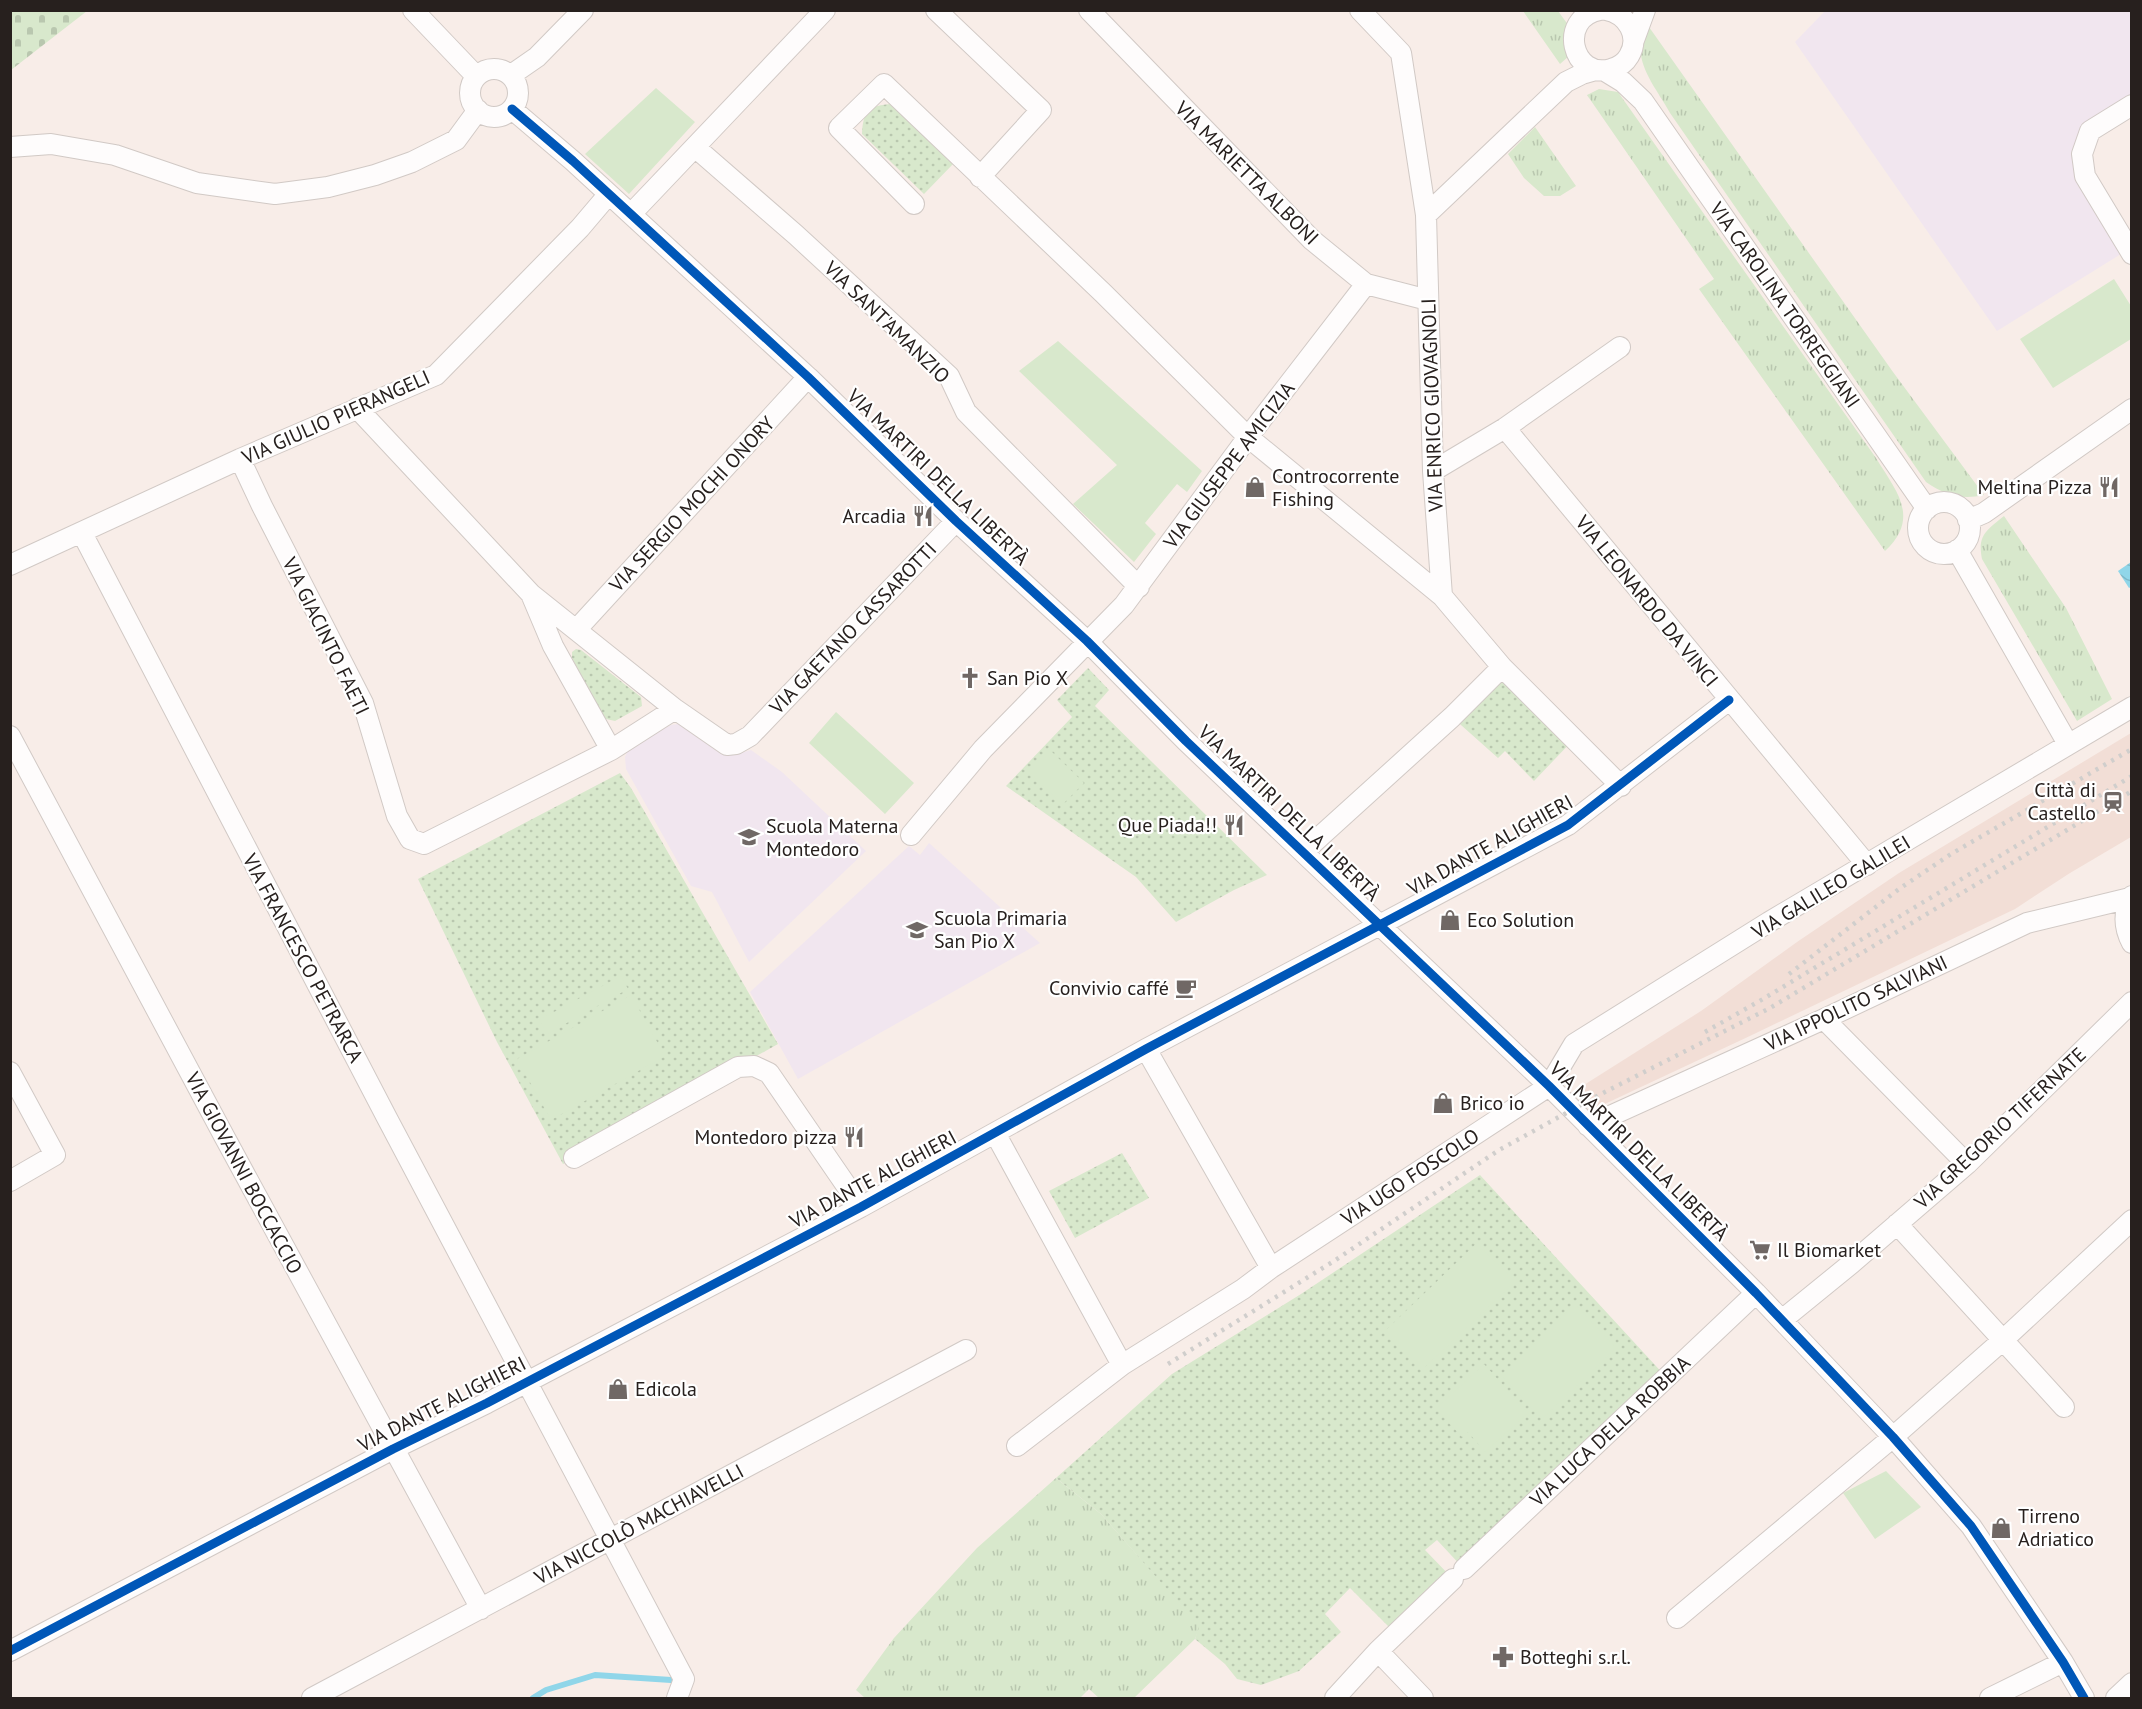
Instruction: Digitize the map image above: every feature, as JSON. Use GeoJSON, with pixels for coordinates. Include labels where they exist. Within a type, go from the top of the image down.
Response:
{"type":"FeatureCollection","features":[{"type":"Feature","properties":{"kind":"street"},"geometry":{"type":"LineString","coordinates":[[413,10],[476,76]]}},
{"type":"Feature","properties":{"kind":"street"},"geometry":{"type":"LineString","coordinates":[[511,75],[537,57],[583,10]]}},
{"type":"Feature","properties":{"kind":"street"},"geometry":{"type":"LineString","coordinates":[[631,214],[825,10]]}},
{"type":"Feature","properties":{"kind":"street"},"geometry":{"type":"LineString","coordinates":[[936,10],[1041,111],[980,177]]}},
{"type":"Feature","properties":{"kind":"street","name":"VIA MARIETTA ALBONI"},"geometry":{"type":"LineString","coordinates":[[1089,10],[1312,240],[1366,284],[1428,300]]}},
{"type":"Feature","properties":{"kind":"street","name":"VIA ENRICO GIOVAGNOLI"},"geometry":{"type":"LineString","coordinates":[[1360,10],[1401,52],[1426,215],[1433,471],[1442,596]]}},
{"type":"Feature","properties":{"kind":"street"},"geometry":{"type":"LineString","coordinates":[[1569,10],[1575,43],[1588,66],[1601,70]]}},
{"type":"Feature","properties":{"kind":"street"},"geometry":{"type":"LineString","coordinates":[[1426,215],[1566,82],[1582,74],[1621,65],[1633,45],[1645,10]]}},
{"type":"Feature","properties":{"kind":"street"},"geometry":{"type":"LineString","coordinates":[[1566,82],[1578,24],[1585,16],[1610,11],[1628,22],[1633,45]]}},
{"type":"Feature","properties":{"kind":"street","name":"VIA CAROLINA TORREGGIANI"},"geometry":{"type":"LineString","coordinates":[[1633,45],[1635,70],[1643,101]]}},
{"type":"Feature","properties":{"kind":"street"},"geometry":{"type":"LineString","coordinates":[[490,69],[504,71],[511,75],[515,81],[518,96],[512,109],[491,117],[478,110],[473,104],[470,90],[476,76],[490,69]]}},
{"type":"Feature","properties":{"kind":"street","name":"VIA CAROLINA TORREGGIANI"},"geometry":{"type":"LineString","coordinates":[[1601,70],[1623,82],[1643,101],[1927,509]]}},
{"type":"Feature","properties":{"kind":"street"},"geometry":{"type":"LineString","coordinates":[[914,204],[839,128],[884,84],[1103,292],[1248,437],[1442,596],[1502,667],[1621,786]]}},
{"type":"Feature","properties":{"kind":"street"},"geometry":{"type":"LineString","coordinates":[[2132,105],[2090,131],[2082,153],[2085,176],[2132,254]]}},
{"type":"Feature","properties":{"kind":"street","name":"VIA MARTIRI DELLA LIBERTÀ"},"geometry":{"type":"LineString","coordinates":[[512,109],[573,161],[808,377],[956,521],[1087,641],[1179,734],[1548,1086],[1756,1293],[1893,1437],[1971,1526],[2063,1662],[2084,1698]]}},
{"type":"Feature","properties":{"kind":"street"},"geometry":{"type":"LineString","coordinates":[[10,147],[51,144],[115,155],[197,183],[275,194],[328,187],[375,175],[412,162],[456,140],[478,110]]}},
{"type":"Feature","properties":{"kind":"street","name":"VIA SANT'AMANZIO"},"geometry":{"type":"LineString","coordinates":[[696,148],[796,235],[949,376],[966,412],[1138,587]]}},
{"type":"Feature","properties":{"kind":"street","name":"VIA GIULIO PIERANGELI"},"geometry":{"type":"LineString","coordinates":[[10,565],[240,459],[436,375],[580,228],[608,195]]}},
{"type":"Feature","properties":{"kind":"street","name":"VIA GIUSEPPE AMICIZIA"},"geometry":{"type":"LineString","coordinates":[[911,835],[983,749],[1124,605],[1248,437],[1366,284]]}},
{"type":"Feature","properties":{"kind":"street"},"geometry":{"type":"LineString","coordinates":[[1433,471],[1505,428],[1620,347]]}},
{"type":"Feature","properties":{"kind":"street","name":"VIA SERGIO MOCHI ONORY"},"geometry":{"type":"LineString","coordinates":[[576,630],[808,377]]}},
{"type":"Feature","properties":{"kind":"street"},"geometry":{"type":"LineString","coordinates":[[357,408],[531,594],[675,709]]}},
{"type":"Feature","properties":{"kind":"street"},"geometry":{"type":"LineString","coordinates":[[1968,520],[1984,513],[2132,409]]}},
{"type":"Feature","properties":{"kind":"street","name":"VIA LEONARDO DA VINCI"},"geometry":{"type":"LineString","coordinates":[[1505,428],[1867,866]]}},
{"type":"Feature","properties":{"kind":"street","name":"VIA GIACINTO FAETI"},"geometry":{"type":"LineString","coordinates":[[240,459],[363,703],[397,816],[410,840],[424,844],[611,750],[675,709]]}},
{"type":"Feature","properties":{"kind":"street"},"geometry":{"type":"LineString","coordinates":[[1951,503],[1959,507],[1968,520],[1968,537],[1957,550],[1941,554],[1926,547],[1918,532],[1921,515],[1934,504],[1951,503]]}},
{"type":"Feature","properties":{"kind":"street","name":"VIA GAETANO CASSAROTTI"},"geometry":{"type":"LineString","coordinates":[[675,709],[727,745],[736,744],[750,736],[956,521]]}},
{"type":"Feature","properties":{"kind":"street","name":"VIA FRANCESCO PETRARCA"},"geometry":{"type":"LineString","coordinates":[[82,533],[684,1679],[678,1698]]}},
{"type":"Feature","properties":{"kind":"street"},"geometry":{"type":"LineString","coordinates":[[1957,550],[2068,744]]}},
{"type":"Feature","properties":{"kind":"street"},"geometry":{"type":"LineString","coordinates":[[531,594],[553,646],[611,750]]}},
{"type":"Feature","properties":{"kind":"street"},"geometry":{"type":"LineString","coordinates":[[1303,852],[1452,717],[1502,667]]}},
{"type":"Feature","properties":{"kind":"street","name":"VIA DANTE ALIGHIERI"},"geometry":{"type":"LineString","coordinates":[[10,1652],[393,1449],[487,1403],[861,1207],[1146,1050],[1568,825],[1729,700]]}},
{"type":"Feature","properties":{"kind":"street","name":"VIA GALILEO GALILEI"},"geometry":{"type":"LineString","coordinates":[[1548,1086],[1574,1044],[1769,922],[2132,707]]}},
{"type":"Feature","properties":{"kind":"street","name":"VIA GIOVANNI BOCCACCIO"},"geometry":{"type":"LineString","coordinates":[[10,736],[481,1609]]}},
{"type":"Feature","properties":{"kind":"street"},"geometry":{"type":"LineString","coordinates":[[2131,897],[2126,911],[2125,924],[2132,944]]}},
{"type":"Feature","properties":{"kind":"street","name":"VIA IPPOLITO SALVIANI"},"geometry":{"type":"LineString","coordinates":[[1587,1126],[1824,1019],[1981,943],[2032,921],[2131,897]]}},
{"type":"Feature","properties":{"kind":"street","name":"VIA GREGORIO TIFERNATE"},"geometry":{"type":"LineString","coordinates":[[1782,1320],[1967,1164],[2132,1002]]}},
{"type":"Feature","properties":{"kind":"street"},"geometry":{"type":"LineString","coordinates":[[1824,1019],[1967,1164]]}},
{"type":"Feature","properties":{"kind":"street"},"geometry":{"type":"LineString","coordinates":[[1146,1050],[1271,1268]]}},
{"type":"Feature","properties":{"kind":"street"},"geometry":{"type":"LineString","coordinates":[[574,1158],[738,1067],[754,1066],[769,1073],[861,1207]]}},
{"type":"Feature","properties":{"kind":"street"},"geometry":{"type":"LineString","coordinates":[[10,1072],[55,1155],[10,1181]]}},
{"type":"Feature","properties":{"kind":"street","name":"VIA UGO FOSCOLO"},"geometry":{"type":"LineString","coordinates":[[1017,1446],[1122,1365],[1243,1289],[1271,1268],[1548,1086]]}},
{"type":"Feature","properties":{"kind":"street"},"geometry":{"type":"LineString","coordinates":[[995,1133],[1122,1365]]}},
{"type":"Feature","properties":{"kind":"street"},"geometry":{"type":"LineString","coordinates":[[1677,1618],[1893,1437],[2003,1340],[2132,1220]]}},
{"type":"Feature","properties":{"kind":"street"},"geometry":{"type":"LineString","coordinates":[[1897,1224],[2064,1407]]}},
{"type":"Feature","properties":{"kind":"street","name":"VIA LUCA DELLA ROBBIA"},"geometry":{"type":"LineString","coordinates":[[1335,1698],[1378,1651],[1756,1293]]}},
{"type":"Feature","properties":{"kind":"street","name":"VIA NICCOLÒ MACHIAVELLI"},"geometry":{"type":"LineString","coordinates":[[312,1698],[966,1350]]}},
{"type":"Feature","properties":{"kind":"street"},"geometry":{"type":"LineString","coordinates":[[1378,1651],[1424,1698]]}},
{"type":"Feature","properties":{"kind":"street"},"geometry":{"type":"LineString","coordinates":[[1990,1698],[2063,1662]]}},
{"type":"Feature","properties":{"kind":"street"},"geometry":{"type":"LineString","coordinates":[[2116,1698],[2132,1683]]}},
{"type":"Feature","properties":{"kind":"shaded area"},"geometry":{"type":"Polygon","coordinates":[[[1825,11],[2131,11],[2131,105],[2090,131],[2082,154],[2129,249],[1997,331],[1795,42],[1825,11]]]}},
{"type":"Feature","properties":{"kind":"shaded area"},"geometry":{"type":"Polygon","coordinates":[[[671,725],[687,725],[724,753],[737,754],[751,750],[782,772],[866,851],[749,962],[712,892],[691,886],[626,769],[625,757],[630,746],[671,725]]]}},
{"type":"Feature","properties":{"kind":"shaded area"},"geometry":{"type":"Polygon","coordinates":[[[2131,733],[2131,837],[2015,909],[1594,1109],[1576,1090],[1701,1011],[1899,873],[2131,733]]]}},
{"type":"Feature","properties":{"kind":"shaded area"},"geometry":{"type":"Polygon","coordinates":[[[929,843],[1040,943],[798,1079],[750,992],[909,846],[920,855],[929,843]]]}},
{"type":"Feature","properties":{"kind":"green space"},"geometry":{"type":"Polygon","coordinates":[[[11,10],[86,10],[87,11],[11,70],[11,10]]]}},
{"type":"Feature","properties":{"kind":"green space"},"geometry":{"type":"Polygon","coordinates":[[[1523,11],[1558,11],[1569,26],[1569,56],[1560,64],[1523,11]]]}},
{"type":"Feature","properties":{"kind":"green space"},"geometry":{"type":"Polygon","coordinates":[[[1649,27],[1893,372],[1984,495],[1968,497],[1954,495],[1926,482],[1670,113],[1651,82],[1642,60],[1641,49],[1643,38],[1649,27]]]}},
{"type":"Feature","properties":{"kind":"green space"},"geometry":{"type":"Polygon","coordinates":[[[656,88],[695,122],[629,194],[585,154],[656,88]]]}},
{"type":"Feature","properties":{"kind":"green space"},"geometry":{"type":"Polygon","coordinates":[[[1599,89],[1618,92],[1891,482],[1902,504],[1902,527],[1896,539],[1885,551],[1699,289],[1714,279],[1587,95],[1599,89]]]}},
{"type":"Feature","properties":{"kind":"green space"},"geometry":{"type":"Polygon","coordinates":[[[892,104],[954,163],[924,194],[862,134],[864,120],[869,111],[878,106],[892,104]]]}},
{"type":"Feature","properties":{"kind":"green space"},"geometry":{"type":"Polygon","coordinates":[[[1535,127],[1576,186],[1560,196],[1544,196],[1524,178],[1508,154],[1535,127]]]}},
{"type":"Feature","properties":{"kind":"green space"},"geometry":{"type":"Polygon","coordinates":[[[2114,279],[2131,306],[2131,339],[2053,388],[2020,339],[2114,279]]]}},
{"type":"Feature","properties":{"kind":"green space"},"geometry":{"type":"Polygon","coordinates":[[[1058,341],[1202,471],[1187,492],[1177,484],[1145,523],[1156,534],[1134,562],[1073,504],[1117,465],[1019,371],[1058,341]]]}},
{"type":"Feature","properties":{"kind":"green space"},"geometry":{"type":"Polygon","coordinates":[[[2004,516],[2066,608],[2112,699],[2077,721],[1982,559],[1982,539],[1988,529],[2004,516]]]}},
{"type":"Feature","properties":{"kind":"green space"},"geometry":{"type":"Polygon","coordinates":[[[576,649],[581,650],[641,697],[642,706],[615,721],[606,719],[600,712],[572,658],[572,652],[576,649]]]}},
{"type":"Feature","properties":{"kind":"green space"},"geometry":{"type":"Polygon","coordinates":[[[1502,667],[1574,739],[1534,781],[1505,751],[1498,758],[1452,717],[1502,667]]]}},
{"type":"Feature","properties":{"kind":"green space"},"geometry":{"type":"Polygon","coordinates":[[[1088,668],[1109,690],[1095,706],[1267,875],[1234,890],[1176,922],[1136,877],[1006,786],[1072,717],[1057,700],[1088,668]]]}},
{"type":"Feature","properties":{"kind":"green space"},"geometry":{"type":"Polygon","coordinates":[[[836,712],[914,783],[885,814],[809,743],[836,712]]]}},
{"type":"Feature","properties":{"kind":"green space"},"geometry":{"type":"Polygon","coordinates":[[[1049,749],[1084,783],[1062,805],[1028,770],[1049,749]]]}},
{"type":"Feature","properties":{"kind":"green space"},"geometry":{"type":"Polygon","coordinates":[[[620,773],[631,788],[778,1044],[563,1164],[497,1042],[418,879],[620,773]]]}},
{"type":"Feature","properties":{"kind":"green space"},"geometry":{"type":"Polygon","coordinates":[[[621,976],[628,989],[547,1034],[539,1020],[621,976]]]}},
{"type":"Feature","properties":{"kind":"green space"},"geometry":{"type":"Polygon","coordinates":[[[631,995],[665,1056],[551,1120],[517,1059],[631,995]]]}},
{"type":"Feature","properties":{"kind":"green space"},"geometry":{"type":"Polygon","coordinates":[[[1122,1153],[1149,1198],[1075,1238],[1049,1191],[1122,1153]]]}},
{"type":"Feature","properties":{"kind":"green space"},"geometry":{"type":"Polygon","coordinates":[[[1480,1175],[1667,1378],[1464,1569],[1437,1540],[1425,1550],[1453,1579],[1396,1634],[1350,1588],[1325,1614],[1341,1632],[1299,1671],[1261,1685],[1237,1679],[1225,1664],[1195,1639],[1199,1626],[1101,1514],[1056,1478],[1172,1374],[1301,1294],[1480,1175]]]}},
{"type":"Feature","properties":{"kind":"green space"},"geometry":{"type":"Polygon","coordinates":[[[1477,1243],[1515,1282],[1422,1370],[1384,1332],[1477,1243]]]}},
{"type":"Feature","properties":{"kind":"green space"},"geometry":{"type":"Polygon","coordinates":[[[1575,1304],[1616,1348],[1542,1419],[1501,1375],[1575,1304]]]}},
{"type":"Feature","properties":{"kind":"green space"},"geometry":{"type":"Polygon","coordinates":[[[1484,1364],[1528,1413],[1485,1452],[1468,1432],[1462,1437],[1436,1409],[1484,1364]]]}},
{"type":"Feature","properties":{"kind":"green space"},"geometry":{"type":"Polygon","coordinates":[[[1886,1471],[1921,1507],[1875,1539],[1843,1493],[1886,1471]]]}},
{"type":"Feature","properties":{"kind":"green space"},"geometry":{"type":"Polygon","coordinates":[[[1056,1478],[1101,1514],[1200,1626],[1195,1639],[1134,1698],[1099,1698],[1089,1689],[1080,1698],[865,1698],[856,1690],[894,1638],[977,1548],[1056,1478]]]}},
{"type":"Feature","properties":{"kind":"water"},"geometry":{"type":"Polygon","coordinates":[[[2131,562],[2131,587],[2129,588],[2118,571],[2131,562]]]}},
{"type":"Feature","properties":{"kind":"waterway"},"geometry":{"type":"LineString","coordinates":[[533,1698],[546,1690],[595,1675],[671,1680]]}},
{"type":"Feature","properties":{"kind":"railway"},"geometry":{"type":"LineString","coordinates":[[1789,974],[1899,889],[1951,854],[2132,749]]}},
{"type":"Feature","properties":{"kind":"railway"},"geometry":{"type":"LineString","coordinates":[[1705,1032],[2132,776]]}},
{"type":"Feature","properties":{"kind":"railway"},"geometry":{"type":"LineString","coordinates":[[1168,1364],[1334,1261],[1499,1150],[1599,1095],[1770,1008],[2132,791]]}},
{"type":"Feature","properties":{"kind":"cycle path"},"geometry":{"type":"LineString","coordinates":[[512,109],[573,161],[808,377],[956,521],[1087,641],[1186,741],[1549,1086],[1756,1293],[1893,1437],[1971,1526],[2063,1662],[2084,1698]]}},
{"type":"Feature","properties":{"kind":"cycle path"},"geometry":{"type":"LineString","coordinates":[[10,1651],[393,1449],[487,1403],[861,1207],[1146,1049],[1568,825],[1729,700]]}},
{"type":"Feature","properties":{"kind":"place","name":"Controcorrente Fishing"},"geometry":{"type":"Point","coordinates":[1255,487]}},
{"type":"Feature","properties":{"kind":"place","name":"Meltina Pizza"},"geometry":{"type":"Point","coordinates":[2109,487]}},
{"type":"Feature","properties":{"kind":"place","name":"Arcadia"},"geometry":{"type":"Point","coordinates":[923,516]}},
{"type":"Feature","properties":{"kind":"place","name":"San Pio X"},"geometry":{"type":"Point","coordinates":[970,678]}},
{"type":"Feature","properties":{"kind":"place","name":"Città di Castello"},"geometry":{"type":"Point","coordinates":[2113,802]}},
{"type":"Feature","properties":{"kind":"place","name":"Que Piada!!"},"geometry":{"type":"Point","coordinates":[1234,825]}},
{"type":"Feature","properties":{"kind":"place","name":"Scuola Materna Montedoro"},"geometry":{"type":"Point","coordinates":[749,837]}},
{"type":"Feature","properties":{"kind":"place","name":"Eco Solution"},"geometry":{"type":"Point","coordinates":[1450,920]}},
{"type":"Feature","properties":{"kind":"place","name":"Scuola Primaria San Pio X"},"geometry":{"type":"Point","coordinates":[917,930]}},
{"type":"Feature","properties":{"kind":"place","name":"Convivio caffé"},"geometry":{"type":"Point","coordinates":[1186,988]}},
{"type":"Feature","properties":{"kind":"place","name":"Brico io"},"geometry":{"type":"Point","coordinates":[1443,1103]}},
{"type":"Feature","properties":{"kind":"place","name":"Montedoro pizza"},"geometry":{"type":"Point","coordinates":[854,1137]}},
{"type":"Feature","properties":{"kind":"place","name":"Il Biomarket"},"geometry":{"type":"Point","coordinates":[1760,1250]}},
{"type":"Feature","properties":{"kind":"place","name":"Edicola"},"geometry":{"type":"Point","coordinates":[618,1389]}},
{"type":"Feature","properties":{"kind":"place","name":"Tirreno Adriatico"},"geometry":{"type":"Point","coordinates":[2001,1528]}},
{"type":"Feature","properties":{"kind":"place","name":"Botteghi s.r.l."},"geometry":{"type":"Point","coordinates":[1503,1657]}}]}
